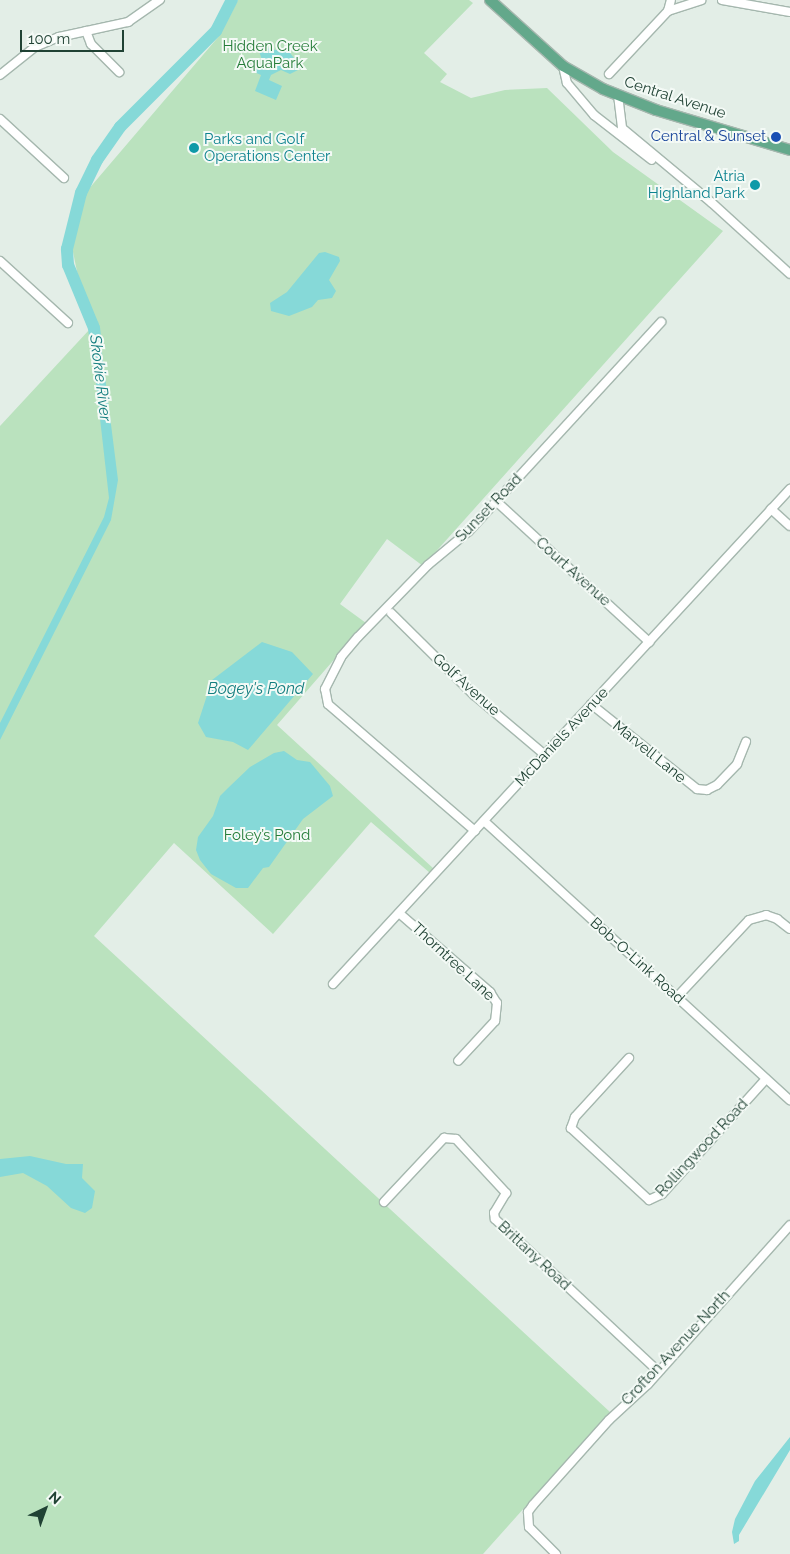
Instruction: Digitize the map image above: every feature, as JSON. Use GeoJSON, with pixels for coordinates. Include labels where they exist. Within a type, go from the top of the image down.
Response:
{"type":"FeatureCollection","features":[{"type":"Feature","properties":{"kind":"main road","name":"Central Avenue"},"geometry":{"type":"LineString","coordinates":[[490,0],[563,66],[618,95],[656,110],[790,150]]}},
{"type":"Feature","properties":{"kind":"street"},"geometry":{"type":"LineString","coordinates":[[0,75],[35,47],[53,39],[128,22],[160,0]]}},
{"type":"Feature","properties":{"kind":"street"},"geometry":{"type":"LineString","coordinates":[[609,74],[668,11],[671,0]]}},
{"type":"Feature","properties":{"kind":"street"},"geometry":{"type":"LineString","coordinates":[[668,11],[701,0]]}},
{"type":"Feature","properties":{"kind":"street"},"geometry":{"type":"LineString","coordinates":[[722,0],[770,4],[790,12]]}},
{"type":"Feature","properties":{"kind":"street"},"geometry":{"type":"LineString","coordinates":[[86,31],[91,44],[119,72]]}},
{"type":"Feature","properties":{"kind":"street"},"geometry":{"type":"LineString","coordinates":[[563,66],[567,83],[594,115],[637,152],[669,170]]}},
{"type":"Feature","properties":{"kind":"street"},"geometry":{"type":"LineString","coordinates":[[618,95],[622,128],[669,170],[712,203],[790,274]]}},
{"type":"Feature","properties":{"kind":"street"},"geometry":{"type":"LineString","coordinates":[[0,119],[64,178]]}},
{"type":"Feature","properties":{"kind":"street"},"geometry":{"type":"LineString","coordinates":[[0,261],[68,323]]}},
{"type":"Feature","properties":{"kind":"street","name":"Sunset Road"},"geometry":{"type":"LineString","coordinates":[[474,831],[328,704],[324,696],[336,667],[358,637],[428,565],[469,532],[661,322]]}},
{"type":"Feature","properties":{"kind":"street","name":"McDaniels Avenue"},"geometry":{"type":"LineString","coordinates":[[333,984],[790,489]]}},
{"type":"Feature","properties":{"kind":"street","name":"Court Avenue"},"geometry":{"type":"LineString","coordinates":[[497,502],[649,642]]}},
{"type":"Feature","properties":{"kind":"street"},"geometry":{"type":"LineString","coordinates":[[771,509],[790,526]]}},
{"type":"Feature","properties":{"kind":"street","name":"Golf Avenue"},"geometry":{"type":"LineString","coordinates":[[391,613],[474,696],[545,755]]}},
{"type":"Feature","properties":{"kind":"street","name":"Marvell Lane"},"geometry":{"type":"LineString","coordinates":[[592,704],[697,789],[707,790],[717,785],[741,758],[746,742]]}},
{"type":"Feature","properties":{"kind":"street","name":"Bob-O-Link Road"},"geometry":{"type":"LineString","coordinates":[[484,821],[790,1100]]}},
{"type":"Feature","properties":{"kind":"street","name":"Thorntree Lane"},"geometry":{"type":"LineString","coordinates":[[399,913],[484,986],[497,1003],[495,1020],[458,1061]]}},
{"type":"Feature","properties":{"kind":"street"},"geometry":{"type":"LineString","coordinates":[[677,997],[749,920],[766,915],[777,919],[790,929]]}},
{"type":"Feature","properties":{"kind":"street","name":"Rollingwood Road"},"geometry":{"type":"LineString","coordinates":[[629,1058],[575,1117],[571,1128],[650,1200],[662,1194],[766,1079]]}},
{"type":"Feature","properties":{"kind":"street","name":"Brittany Road"},"geometry":{"type":"LineString","coordinates":[[384,1202],[444,1138],[456,1139],[506,1193],[494,1213],[495,1220],[658,1371]]}},
{"type":"Feature","properties":{"kind":"street","name":"Crofton Avenue North"},"geometry":{"type":"LineString","coordinates":[[556,1554],[533,1533],[528,1518],[533,1505],[790,1225]]}},
{"type":"Feature","properties":{"kind":"green space","name":"Hidden Creek AquaPark"},"geometry":{"type":"Polygon","coordinates":[[[238,0],[469,0],[473,3],[424,53],[447,74],[440,82],[471,98],[505,90],[547,88],[613,152],[723,231],[423,566],[387,539],[340,604],[366,623],[277,725],[434,869],[430,873],[371,822],[273,934],[174,843],[94,936],[610,1412],[483,1554],[0,1554],[0,426],[89,330],[72,247],[87,191],[220,35],[238,0]]]}},
{"type":"Feature","properties":{"kind":"water"},"geometry":{"type":"Polygon","coordinates":[[[267,48],[290,53],[302,68],[290,74],[281,70],[271,75],[269,80],[282,86],[276,100],[255,91],[261,75],[252,71],[255,64],[264,66],[259,51],[267,48]]]}},
{"type":"Feature","properties":{"kind":"water"},"geometry":{"type":"Polygon","coordinates":[[[325,252],[339,257],[340,261],[329,280],[336,291],[332,298],[318,300],[312,307],[289,316],[271,311],[270,303],[287,292],[319,253],[325,252]]]}},
{"type":"Feature","properties":{"kind":"water"},"geometry":{"type":"Polygon","coordinates":[[[98,321],[118,480],[111,520],[0,740],[0,723],[104,517],[109,498],[90,330],[98,321]]]}},
{"type":"Feature","properties":{"kind":"water","name":"Bogey's Pond"},"geometry":{"type":"Polygon","coordinates":[[[262,642],[292,652],[313,674],[248,750],[233,742],[206,737],[198,723],[212,680],[262,642]]]}},
{"type":"Feature","properties":{"kind":"water","name":"Foley’s Pond"},"geometry":{"type":"Polygon","coordinates":[[[284,751],[297,760],[310,762],[330,786],[333,796],[303,819],[269,867],[263,868],[248,888],[236,888],[211,874],[200,860],[196,850],[198,837],[213,816],[220,796],[250,767],[274,753],[284,751]]]}},
{"type":"Feature","properties":{"kind":"water"},"geometry":{"type":"Polygon","coordinates":[[[30,1156],[66,1164],[83,1164],[82,1178],[95,1191],[92,1208],[85,1213],[71,1208],[47,1186],[23,1173],[0,1177],[0,1159],[30,1156]]]}},
{"type":"Feature","properties":{"kind":"water"},"geometry":{"type":"Polygon","coordinates":[[[790,1437],[790,1450],[739,1535],[739,1541],[734,1544],[732,1532],[735,1519],[755,1481],[790,1437]]]}},
{"type":"Feature","properties":{"kind":"waterway","name":"Skokie River"},"geometry":{"type":"LineString","coordinates":[[96,344],[94,328],[68,265],[67,249],[81,193],[97,160],[120,127],[216,31],[232,0]]}},
{"type":"Feature","properties":{"kind":"place","name":"Central & Sunset"},"geometry":{"type":"Point","coordinates":[776,137]}},
{"type":"Feature","properties":{"kind":"place","name":"Parks and Golf Operations Center"},"geometry":{"type":"Point","coordinates":[194,148]}},
{"type":"Feature","properties":{"kind":"place","name":"Atria Highland Park"},"geometry":{"type":"Point","coordinates":[755,185]}}]}
